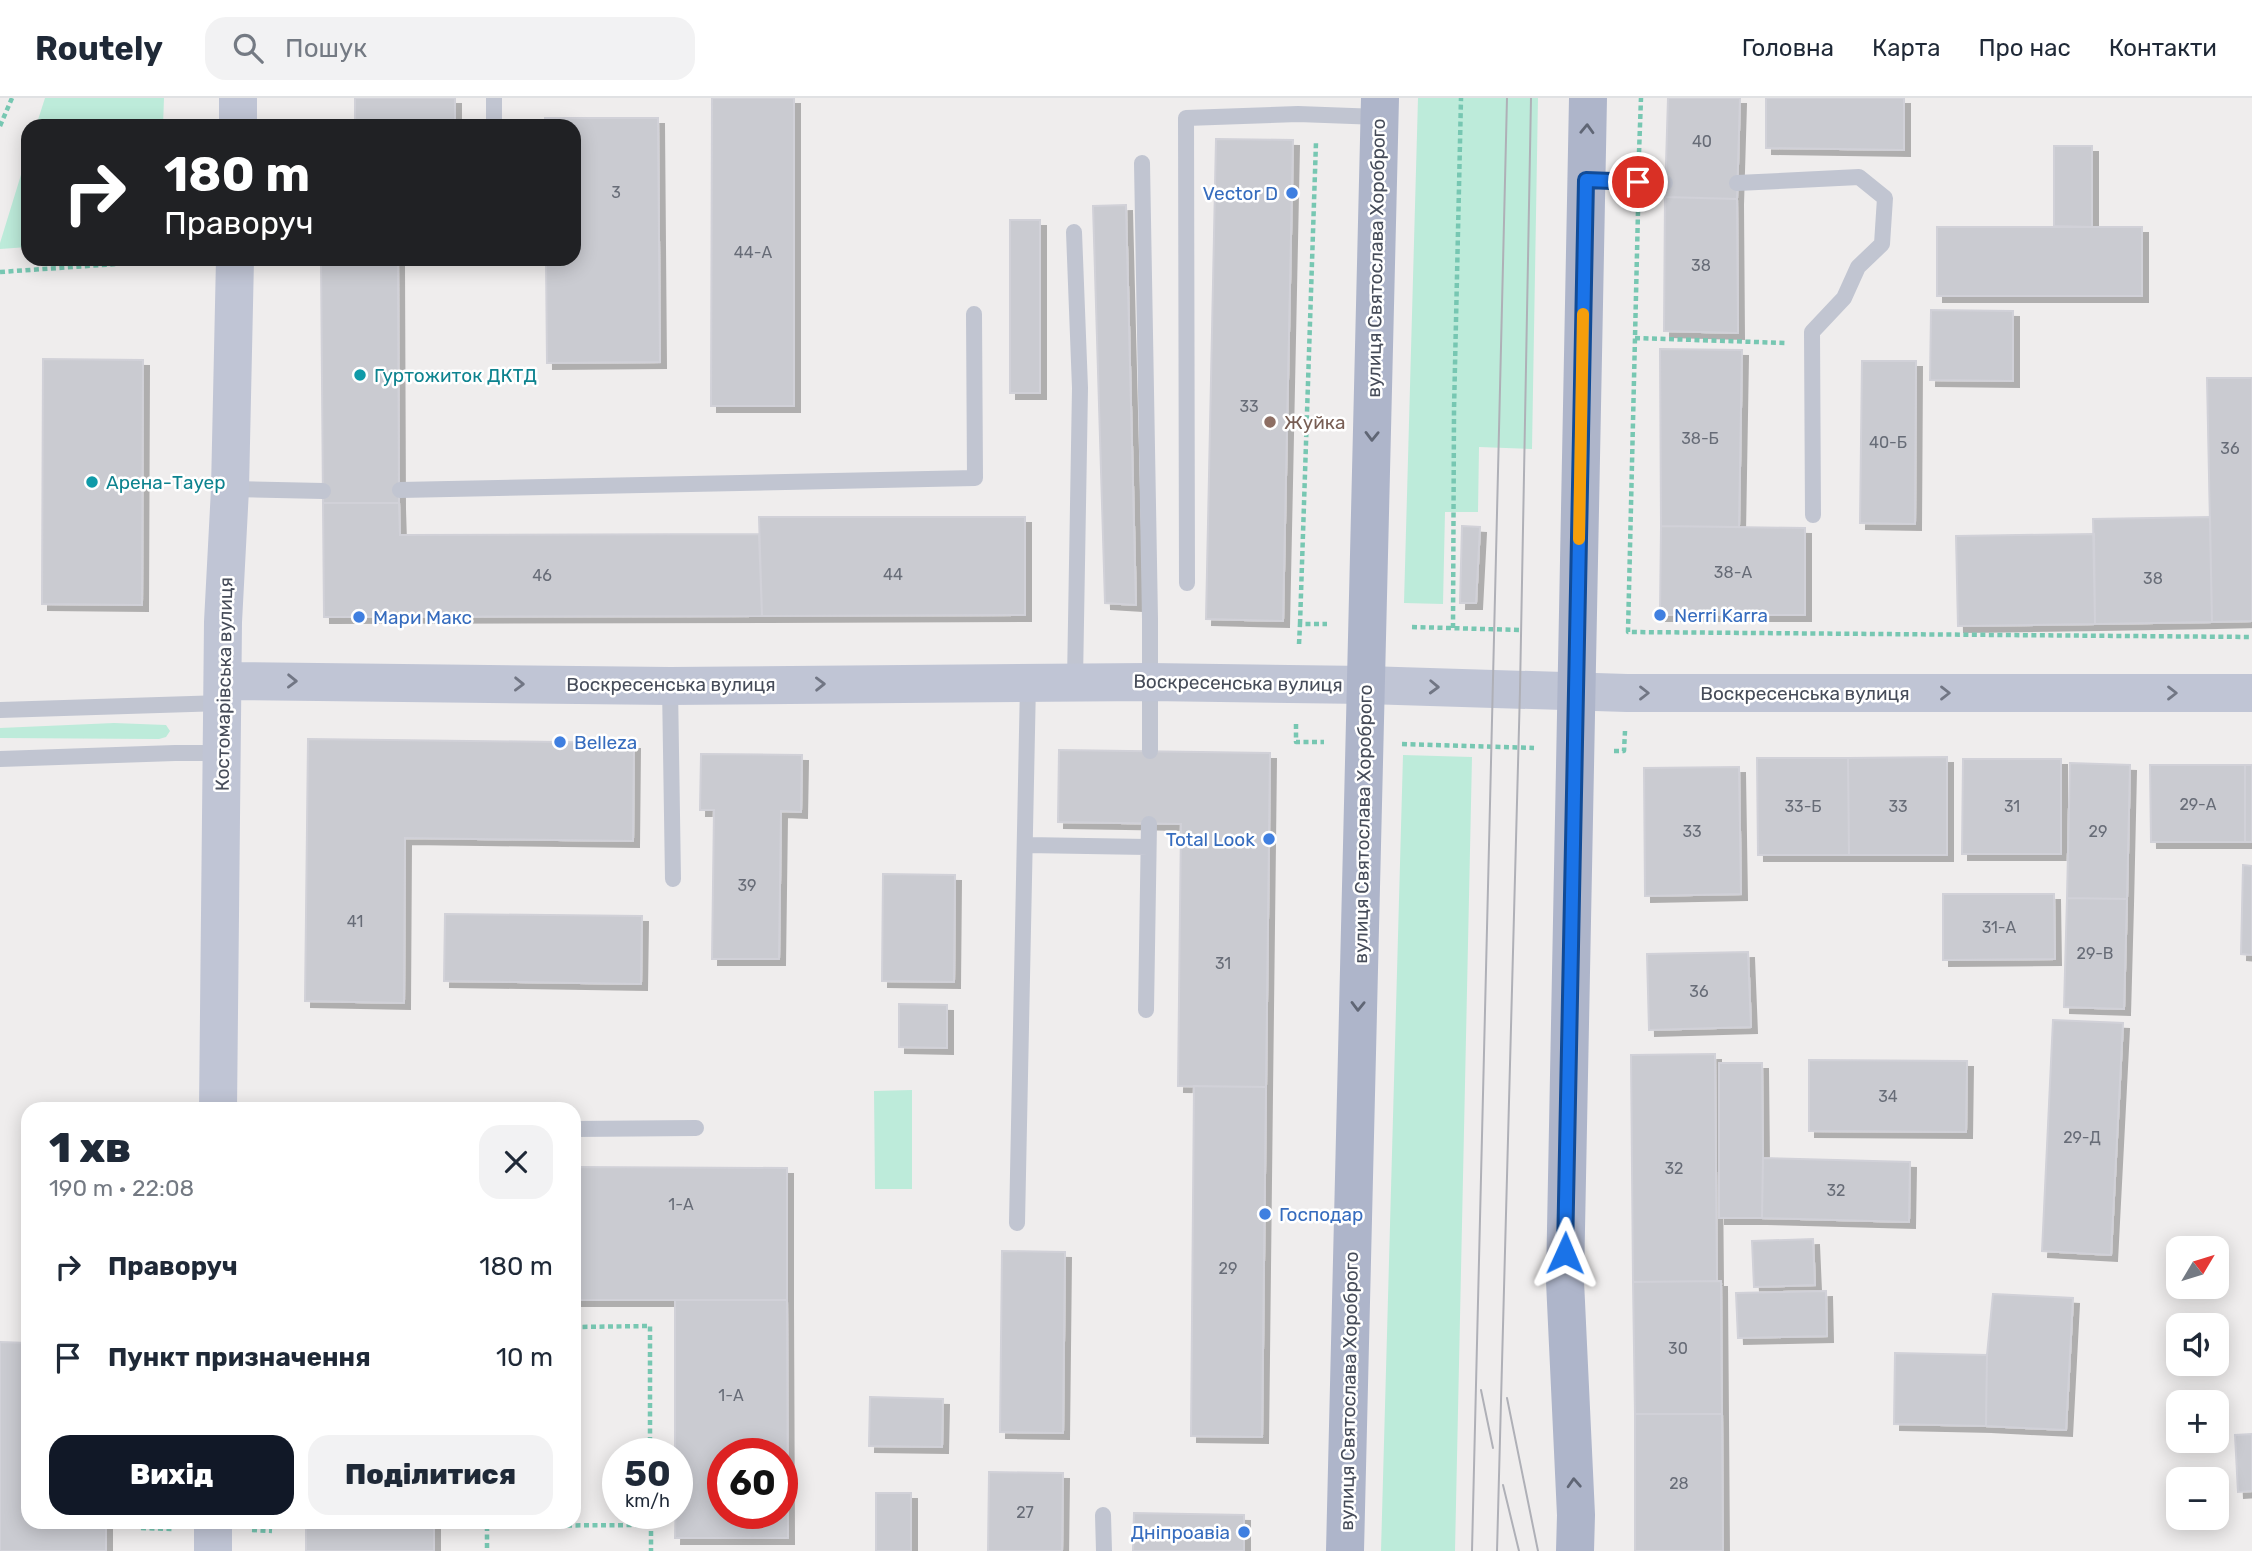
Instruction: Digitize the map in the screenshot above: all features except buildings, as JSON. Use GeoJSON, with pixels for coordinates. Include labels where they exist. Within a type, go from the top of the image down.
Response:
{"type":"FeatureCollection","features":[{"type":"Feature","properties":{"kind":"main road"},"geometry":{"type":"LineString","coordinates":[[1575,1551],[1576,1515],[1565,1281],[1588,98]]}},
{"type":"Feature","properties":{"kind":"main road","name":"вулиця Святослава Хороброго"},"geometry":{"type":"LineString","coordinates":[[1345,1551],[1379,108]]}},
{"type":"Feature","properties":{"kind":"street"},"geometry":{"type":"LineString","coordinates":[[237,119],[238,98]]}},
{"type":"Feature","properties":{"kind":"street","name":"Костомарівська вулиця"},"geometry":{"type":"LineString","coordinates":[[218,1102],[223,622],[230,489],[235,266]]}},
{"type":"Feature","properties":{"kind":"street","name":"Воскресенська вулиця"},"geometry":{"type":"LineString","coordinates":[[223,692],[1075,681],[1575,691],[2252,693]]}},
{"type":"Feature","properties":{"kind":"street"},"geometry":{"type":"LineString","coordinates":[[213,1529],[213,1551]]}},
{"type":"Feature","properties":{"kind":"lane"},"geometry":{"type":"LineString","coordinates":[[494,98],[494,119]]}},
{"type":"Feature","properties":{"kind":"lane"},"geometry":{"type":"LineString","coordinates":[[1187,583],[1186,118],[1317,115],[1379,108]]}},
{"type":"Feature","properties":{"kind":"lane"},"geometry":{"type":"LineString","coordinates":[[1142,163],[1150,751]]}},
{"type":"Feature","properties":{"kind":"lane"},"geometry":{"type":"LineString","coordinates":[[1737,183],[1859,177],[1885,198],[1882,244],[1858,267],[1844,298],[1812,332],[1813,515]]}},
{"type":"Feature","properties":{"kind":"lane"},"geometry":{"type":"LineString","coordinates":[[1586,180],[1665,183]]}},
{"type":"Feature","properties":{"kind":"lane"},"geometry":{"type":"LineString","coordinates":[[1073,232],[1080,388],[1075,681]]}},
{"type":"Feature","properties":{"kind":"lane"},"geometry":{"type":"LineString","coordinates":[[400,490],[975,478],[974,314]]}},
{"type":"Feature","properties":{"kind":"lane"},"geometry":{"type":"LineString","coordinates":[[230,489],[323,491]]}},
{"type":"Feature","properties":{"kind":"lane"},"geometry":{"type":"LineString","coordinates":[[1017,1223],[1028,682]]}},
{"type":"Feature","properties":{"kind":"lane"},"geometry":{"type":"LineString","coordinates":[[670,686],[673,879]]}},
{"type":"Feature","properties":{"kind":"lane"},"geometry":{"type":"LineString","coordinates":[[0,710],[223,692]]}},
{"type":"Feature","properties":{"kind":"lane"},"geometry":{"type":"LineString","coordinates":[[0,759],[175,752],[223,753]]}},
{"type":"Feature","properties":{"kind":"lane"},"geometry":{"type":"LineString","coordinates":[[1146,1010],[1149,824]]}},
{"type":"Feature","properties":{"kind":"lane"},"geometry":{"type":"LineString","coordinates":[[1026,845],[1148,847]]}},
{"type":"Feature","properties":{"kind":"lane"},"geometry":{"type":"LineString","coordinates":[[581,1129],[696,1128]]}},
{"type":"Feature","properties":{"kind":"lane"},"geometry":{"type":"LineString","coordinates":[[1103,1515],[1104,1551]]}},
{"type":"Feature","properties":{"kind":"path"},"geometry":{"type":"LineString","coordinates":[[0,126],[12,98]]}},
{"type":"Feature","properties":{"kind":"path"},"geometry":{"type":"LineString","coordinates":[[1453,628],[1454,410],[1461,98]]}},
{"type":"Feature","properties":{"kind":"path"},"geometry":{"type":"LineString","coordinates":[[1641,98],[1628,632],[2252,637]]}},
{"type":"Feature","properties":{"kind":"path"},"geometry":{"type":"LineString","coordinates":[[1299,649],[1317,115]]}},
{"type":"Feature","properties":{"kind":"path"},"geometry":{"type":"LineString","coordinates":[[0,272],[88,266]]}},
{"type":"Feature","properties":{"kind":"path"},"geometry":{"type":"LineString","coordinates":[[1635,338],[1812,344]]}},
{"type":"Feature","properties":{"kind":"path"},"geometry":{"type":"LineString","coordinates":[[1300,624],[1336,624]]}},
{"type":"Feature","properties":{"kind":"path"},"geometry":{"type":"LineString","coordinates":[[1412,627],[1520,630]]}},
{"type":"Feature","properties":{"kind":"path"},"geometry":{"type":"LineString","coordinates":[[1612,751],[1624,751],[1626,723]]}},
{"type":"Feature","properties":{"kind":"path"},"geometry":{"type":"LineString","coordinates":[[1296,724],[1296,742],[1335,743]]}},
{"type":"Feature","properties":{"kind":"path"},"geometry":{"type":"LineString","coordinates":[[1402,744],[1534,748]]}},
{"type":"Feature","properties":{"kind":"path"},"geometry":{"type":"LineString","coordinates":[[581,1327],[650,1326],[650,1438]]}},
{"type":"Feature","properties":{"kind":"path"},"geometry":{"type":"LineString","coordinates":[[581,1525],[602,1525]]}},
{"type":"Feature","properties":{"kind":"path"},"geometry":{"type":"LineString","coordinates":[[487,1529],[487,1551]]}},
{"type":"Feature","properties":{"kind":"path"},"geometry":{"type":"LineString","coordinates":[[651,1529],[651,1551]]}},
{"type":"Feature","properties":{"kind":"green space"},"geometry":{"type":"Polygon","coordinates":[[[45,98],[164,98],[163,119],[38,119],[45,98]]]}},
{"type":"Feature","properties":{"kind":"green space"},"geometry":{"type":"Polygon","coordinates":[[[1418,98],[1538,98],[1532,449],[1479,447],[1478,512],[1445,512],[1443,604],[1404,603],[1418,98]]]}},
{"type":"Feature","properties":{"kind":"green space"},"geometry":{"type":"Polygon","coordinates":[[[21,175],[21,248],[0,249],[21,175]]]}},
{"type":"Feature","properties":{"kind":"green space"},"geometry":{"type":"Polygon","coordinates":[[[114,723],[166,725],[170,731],[166,737],[159,739],[0,738],[0,728],[114,723]]]}},
{"type":"Feature","properties":{"kind":"green space"},"geometry":{"type":"Polygon","coordinates":[[[1403,755],[1472,757],[1455,1551],[1381,1551],[1403,755]]]}},
{"type":"Feature","properties":{"kind":"green space"},"geometry":{"type":"Polygon","coordinates":[[[912,1090],[912,1189],[875,1189],[874,1091],[912,1090]]]}},
{"type":"Feature","properties":{"kind":"tram line"},"geometry":{"type":"LineString","coordinates":[[1472,1551],[1507,98]]}},
{"type":"Feature","properties":{"kind":"tram line"},"geometry":{"type":"LineString","coordinates":[[1497,1551],[1520,690],[1531,98]]}},
{"type":"Feature","properties":{"kind":"tram line"},"geometry":{"type":"LineString","coordinates":[[1481,1390],[1493,1448]]}},
{"type":"Feature","properties":{"kind":"tram line"},"geometry":{"type":"LineString","coordinates":[[1507,1398],[1538,1551]]}},
{"type":"Feature","properties":{"kind":"tram line"},"geometry":{"type":"LineString","coordinates":[[1503,1485],[1519,1551]]}},
{"type":"Feature","properties":{"kind":"slow traffic"},"geometry":{"type":"LineString","coordinates":[[1579,539],[1583,314]]}},
{"type":"Feature","properties":{"kind":"place","name":"Vector D"},"geometry":{"type":"Point","coordinates":[1292,193]}},
{"type":"Feature","properties":{"kind":"place","name":"Гуртожиток ДКТД"},"geometry":{"type":"Point","coordinates":[360,375]}},
{"type":"Feature","properties":{"kind":"place","name":"Жуйка"},"geometry":{"type":"Point","coordinates":[1270,422]}},
{"type":"Feature","properties":{"kind":"place","name":"Арена-Тауер"},"geometry":{"type":"Point","coordinates":[92,482]}},
{"type":"Feature","properties":{"kind":"place","name":"Nerri Karra"},"geometry":{"type":"Point","coordinates":[1660,615]}},
{"type":"Feature","properties":{"kind":"place","name":"Мари Макс"},"geometry":{"type":"Point","coordinates":[359,617]}},
{"type":"Feature","properties":{"kind":"place","name":"Belleza"},"geometry":{"type":"Point","coordinates":[560,742]}},
{"type":"Feature","properties":{"kind":"place","name":"Total Look"},"geometry":{"type":"Point","coordinates":[1269,839]}},
{"type":"Feature","properties":{"kind":"place","name":"Господар"},"geometry":{"type":"Point","coordinates":[1265,1214]}},
{"type":"Feature","properties":{"kind":"place","name":"Дніпроавіа"},"geometry":{"type":"Point","coordinates":[1244,1532]}},
{"type":"Feature","properties":{"kind":"route"},"geometry":{"type":"LineString","coordinates":[[1565,1253],[1586,180],[1638,182]]}}]}
